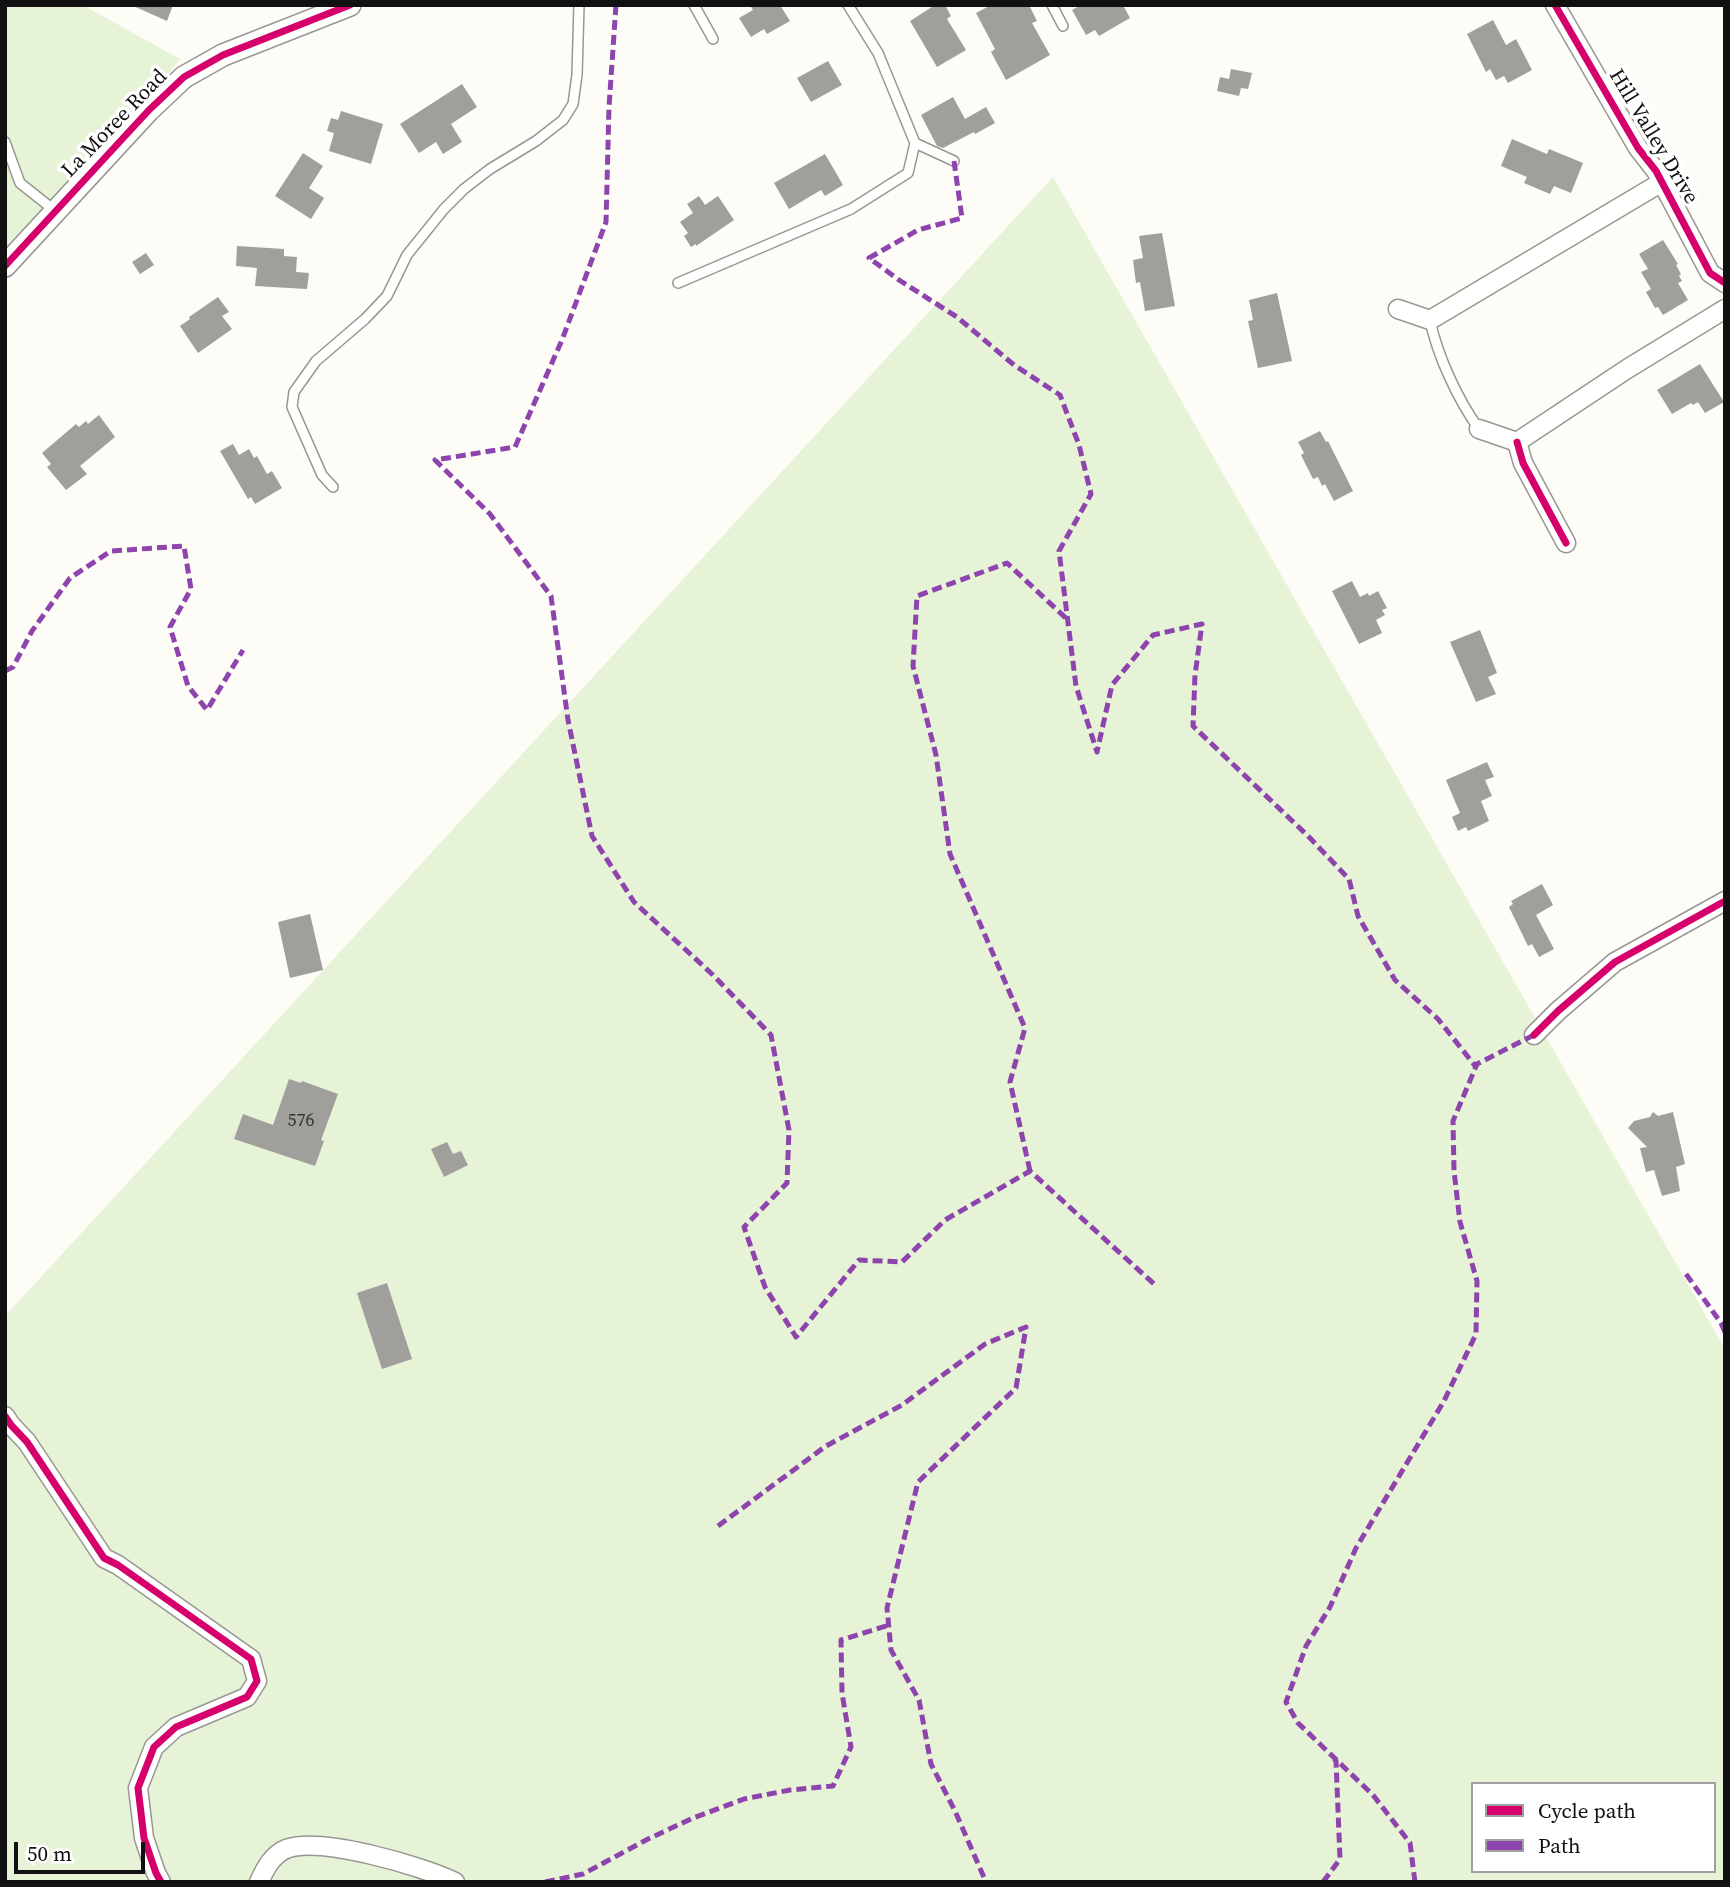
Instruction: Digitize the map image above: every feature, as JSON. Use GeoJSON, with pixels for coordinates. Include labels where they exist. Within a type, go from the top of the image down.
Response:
{"type":"FeatureCollection","features":[{"type":"Feature","properties":{"kind":"street","name":"La Moree Road"},"geometry":{"type":"LineString","coordinates":[[5,266],[149,110],[184,77],[223,55],[350,5]]}},
{"type":"Feature","properties":{"kind":"street","name":"Hill Valley Drive"},"geometry":{"type":"LineString","coordinates":[[1555,5],[1638,148],[1656,171],[1710,273],[1725,283]]}},
{"type":"Feature","properties":{"kind":"street"},"geometry":{"type":"LineString","coordinates":[[1398,309],[1430,320],[1662,182]]}},
{"type":"Feature","properties":{"kind":"street"},"geometry":{"type":"LineString","coordinates":[[1517,442],[1627,369],[1725,309]]}},
{"type":"Feature","properties":{"kind":"street"},"geometry":{"type":"LineString","coordinates":[[1479,429],[1517,442]]}},
{"type":"Feature","properties":{"kind":"street"},"geometry":{"type":"LineString","coordinates":[[1517,442],[1523,463],[1566,542]]}},
{"type":"Feature","properties":{"kind":"street"},"geometry":{"type":"LineString","coordinates":[[1534,1035],[1615,962],[1725,901]]}},
{"type":"Feature","properties":{"kind":"street"},"geometry":{"type":"LineString","coordinates":[[5,1416],[27,1443],[104,1558],[118,1565],[251,1659],[257,1681],[247,1697],[176,1727],[154,1747],[138,1788],[144,1838],[161,1882]]}},
{"type":"Feature","properties":{"kind":"street"},"geometry":{"type":"LineString","coordinates":[[259,1882],[268,1863],[286,1850],[307,1846],[356,1851],[403,1862],[455,1882]]}},
{"type":"Feature","properties":{"kind":"lane"},"geometry":{"type":"LineString","coordinates":[[333,488],[322,475],[292,407],[294,392],[316,361],[365,319],[387,296],[407,255],[451,202],[490,169],[536,141],[563,120],[573,104],[577,75],[579,5]]}},
{"type":"Feature","properties":{"kind":"lane"},"geometry":{"type":"LineString","coordinates":[[694,5],[713,39]]}},
{"type":"Feature","properties":{"kind":"lane"},"geometry":{"type":"LineString","coordinates":[[678,283],[852,209],[908,173],[915,143],[878,53],[848,5]]}},
{"type":"Feature","properties":{"kind":"lane"},"geometry":{"type":"LineString","coordinates":[[1052,5],[1063,26]]}},
{"type":"Feature","properties":{"kind":"lane"},"geometry":{"type":"LineString","coordinates":[[5,142],[20,183],[55,211]]}},
{"type":"Feature","properties":{"kind":"lane"},"geometry":{"type":"LineString","coordinates":[[915,143],[954,161]]}},
{"type":"Feature","properties":{"kind":"lane"},"geometry":{"type":"LineString","coordinates":[[1430,320],[1433,338],[1465,410],[1479,429]]}},
{"type":"Feature","properties":{"kind":"green space"},"geometry":{"type":"Polygon","coordinates":[[[5,5],[83,5],[180,59],[82,184],[5,266],[5,5]]]}},
{"type":"Feature","properties":{"kind":"green space"},"geometry":{"type":"Polygon","coordinates":[[[1053,177],[1725,1349],[1725,1882],[5,1882],[5,1316],[1053,177]]]}},
{"type":"Feature","properties":{"kind":"building"},"geometry":{"type":"Polygon","coordinates":[[[131,5],[173,5],[167,21],[131,5]]]}},
{"type":"Feature","properties":{"kind":"building"},"geometry":{"type":"Polygon","coordinates":[[[750,5],[780,5],[790,21],[767,34],[764,29],[751,37],[739,18],[753,10],[750,5]]]}},
{"type":"Feature","properties":{"kind":"building"},"geometry":{"type":"Polygon","coordinates":[[[935,5],[945,5],[951,16],[947,19],[966,50],[937,67],[910,21],[935,5]]]}},
{"type":"Feature","properties":{"kind":"building"},"geometry":{"type":"Polygon","coordinates":[[[991,5],[1029,5],[1037,21],[1032,23],[1050,55],[1006,80],[991,52],[995,49],[976,13],[991,5]]]}},
{"type":"Feature","properties":{"kind":"building"},"geometry":{"type":"Polygon","coordinates":[[[1081,5],[1123,5],[1130,18],[1099,36],[1095,30],[1086,35],[1072,10],[1081,5]]]}},
{"type":"Feature","properties":{"kind":"building"},"geometry":{"type":"Polygon","coordinates":[[[1493,20],[1506,45],[1516,39],[1532,70],[1508,83],[1504,76],[1496,80],[1490,69],[1486,72],[1467,34],[1493,20]]]}},
{"type":"Feature","properties":{"kind":"building"},"geometry":{"type":"Polygon","coordinates":[[[828,61],[842,85],[811,102],[797,78],[828,61]]]}},
{"type":"Feature","properties":{"kind":"building"},"geometry":{"type":"Polygon","coordinates":[[[1231,69],[1252,73],[1248,89],[1241,88],[1239,96],[1217,91],[1220,77],[1229,79],[1231,69]]]}},
{"type":"Feature","properties":{"kind":"building"},"geometry":{"type":"Polygon","coordinates":[[[462,84],[477,107],[451,124],[462,142],[443,154],[436,142],[419,153],[400,124],[462,84]]]}},
{"type":"Feature","properties":{"kind":"building"},"geometry":{"type":"Polygon","coordinates":[[[953,97],[965,119],[986,107],[995,123],[943,148],[937,146],[921,115],[953,97]]]}},
{"type":"Feature","properties":{"kind":"building"},"geometry":{"type":"Polygon","coordinates":[[[341,111],[383,124],[371,164],[329,151],[334,133],[327,131],[331,118],[338,120],[341,111]]]}},
{"type":"Feature","properties":{"kind":"building"},"geometry":{"type":"Polygon","coordinates":[[[1512,139],[1547,154],[1549,149],[1583,163],[1571,193],[1554,186],[1550,194],[1524,183],[1527,177],[1501,166],[1512,139]]]}},
{"type":"Feature","properties":{"kind":"building"},"geometry":{"type":"Polygon","coordinates":[[[303,153],[323,166],[309,188],[324,198],[311,219],[275,196],[303,153]]]}},
{"type":"Feature","properties":{"kind":"building"},"geometry":{"type":"Polygon","coordinates":[[[825,154],[843,185],[825,196],[821,190],[789,209],[774,183],[825,154]]]}},
{"type":"Feature","properties":{"kind":"building"},"geometry":{"type":"Polygon","coordinates":[[[699,196],[705,205],[718,196],[734,220],[691,247],[684,236],[688,233],[680,222],[693,213],[687,204],[699,196]]]}},
{"type":"Feature","properties":{"kind":"building"},"geometry":{"type":"Polygon","coordinates":[[[1162,233],[1175,306],[1145,311],[1140,282],[1136,283],[1133,260],[1143,258],[1139,236],[1162,233]]]}},
{"type":"Feature","properties":{"kind":"building"},"geometry":{"type":"Polygon","coordinates":[[[1663,240],[1678,264],[1676,265],[1682,281],[1678,283],[1688,300],[1663,315],[1658,307],[1655,308],[1646,292],[1651,289],[1641,272],[1648,269],[1639,254],[1663,240]]]}},
{"type":"Feature","properties":{"kind":"building"},"geometry":{"type":"Polygon","coordinates":[[[237,246],[284,249],[284,256],[297,257],[296,272],[309,273],[307,289],[255,286],[257,268],[236,266],[237,246]]]}},
{"type":"Feature","properties":{"kind":"building"},"geometry":{"type":"Polygon","coordinates":[[[146,253],[154,265],[140,274],[132,262],[146,253]]]}},
{"type":"Feature","properties":{"kind":"building"},"geometry":{"type":"Polygon","coordinates":[[[1277,293],[1292,361],[1258,368],[1248,321],[1253,320],[1249,300],[1277,293]]]}},
{"type":"Feature","properties":{"kind":"building"},"geometry":{"type":"Polygon","coordinates":[[[218,297],[229,312],[222,316],[232,329],[198,353],[180,326],[218,297]]]}},
{"type":"Feature","properties":{"kind":"building"},"geometry":{"type":"Polygon","coordinates":[[[1700,364],[1724,402],[1705,413],[1698,402],[1693,405],[1691,403],[1672,414],[1657,390],[1700,364]]]}},
{"type":"Feature","properties":{"kind":"building"},"geometry":{"type":"Polygon","coordinates":[[[99,415],[115,437],[80,466],[87,474],[66,490],[47,467],[51,464],[42,453],[76,424],[79,427],[86,421],[88,424],[99,415]]]}},
{"type":"Feature","properties":{"kind":"building"},"geometry":{"type":"Polygon","coordinates":[[[1320,431],[1326,442],[1328,441],[1353,491],[1334,501],[1325,484],[1322,486],[1318,477],[1313,479],[1301,455],[1304,453],[1298,442],[1320,431]]]}},
{"type":"Feature","properties":{"kind":"building"},"geometry":{"type":"Polygon","coordinates":[[[233,444],[239,455],[249,449],[254,458],[257,456],[267,474],[272,471],[282,488],[255,504],[251,497],[248,499],[220,451],[233,444]]]}},
{"type":"Feature","properties":{"kind":"building"},"geometry":{"type":"Polygon","coordinates":[[[1352,581],[1360,597],[1378,591],[1387,608],[1382,610],[1385,615],[1376,620],[1382,633],[1359,644],[1332,591],[1352,581]]]}},
{"type":"Feature","properties":{"kind":"building"},"geometry":{"type":"Polygon","coordinates":[[[1480,630],[1497,673],[1488,677],[1496,694],[1476,702],[1450,642],[1480,630]]]}},
{"type":"Feature","properties":{"kind":"building"},"geometry":{"type":"Polygon","coordinates":[[[1487,762],[1494,777],[1485,780],[1492,796],[1481,801],[1489,821],[1468,831],[1466,827],[1458,831],[1452,817],[1460,813],[1446,780],[1487,762]]]}},
{"type":"Feature","properties":{"kind":"building"},"geometry":{"type":"Polygon","coordinates":[[[1542,884],[1553,905],[1536,915],[1554,949],[1539,957],[1532,944],[1528,946],[1509,907],[1513,904],[1511,901],[1542,884]]]}},
{"type":"Feature","properties":{"kind":"building"},"geometry":{"type":"Polygon","coordinates":[[[310,914],[323,970],[290,978],[278,922],[310,914]]]}},
{"type":"Feature","properties":{"kind":"building"},"geometry":{"type":"Polygon","coordinates":[[[289,1079],[338,1094],[321,1140],[324,1141],[315,1166],[234,1139],[243,1114],[273,1125],[289,1079]]]}},
{"type":"Feature","properties":{"kind":"building"},"geometry":{"type":"Polygon","coordinates":[[[1653,1112],[1658,1116],[1673,1112],[1685,1164],[1676,1167],[1680,1191],[1662,1196],[1654,1170],[1646,1172],[1640,1148],[1647,1147],[1628,1128],[1634,1121],[1650,1117],[1653,1112]]]}},
{"type":"Feature","properties":{"kind":"building"},"geometry":{"type":"Polygon","coordinates":[[[447,1142],[453,1154],[461,1151],[468,1165],[444,1177],[431,1149],[447,1142]]]}},
{"type":"Feature","properties":{"kind":"building"},"geometry":{"type":"Polygon","coordinates":[[[387,1283],[412,1359],[382,1369],[357,1293],[387,1283]]]}},
{"type":"Feature","properties":{"kind":"marked path"},"geometry":{"type":"LineString","coordinates":[[616,5],[609,107],[606,222],[562,340],[515,447],[435,460],[490,514],[551,596],[568,720],[592,836],[634,902],[713,975],[771,1035],[789,1130],[787,1183],[744,1227],[765,1287],[796,1337],[859,1260],[902,1262],[945,1220],[1030,1171],[1154,1284]]}},
{"type":"Feature","properties":{"kind":"marked path"},"geometry":{"type":"LineString","coordinates":[[954,161],[962,218],[918,230],[869,258],[957,317],[1014,365],[1060,395],[1079,445],[1091,494],[1059,551],[1076,686],[1097,752],[1112,685],[1153,635],[1202,624],[1195,675],[1193,726],[1349,879],[1358,916],[1395,980],[1438,1019],[1476,1067]]}},
{"type":"Feature","properties":{"kind":"marked path"},"geometry":{"type":"LineString","coordinates":[[5,671],[13,667],[32,631],[70,578],[111,551],[184,546],[191,589],[170,627],[188,686],[207,710],[243,650]]}},
{"type":"Feature","properties":{"kind":"marked path"},"geometry":{"type":"LineString","coordinates":[[1030,1171],[1010,1082],[1025,1028],[950,854],[936,755],[913,666],[917,596],[1007,563],[1069,621]]}},
{"type":"Feature","properties":{"kind":"marked path"},"geometry":{"type":"LineString","coordinates":[[1415,1882],[1410,1843],[1373,1795],[1298,1723],[1286,1702],[1306,1646],[1330,1607],[1356,1548],[1444,1401],[1476,1334],[1477,1281],[1460,1222],[1454,1171],[1453,1121],[1477,1064],[1534,1035]]}},
{"type":"Feature","properties":{"kind":"marked path"},"geometry":{"type":"LineString","coordinates":[[1686,1274],[1725,1332]]}},
{"type":"Feature","properties":{"kind":"marked path"},"geometry":{"type":"LineString","coordinates":[[718,1526],[826,1446],[902,1405],[985,1344],[1026,1327],[1016,1388],[918,1482],[887,1608],[891,1650],[919,1700],[931,1764],[986,1882]]}},
{"type":"Feature","properties":{"kind":"marked path"},"geometry":{"type":"LineString","coordinates":[[545,1882],[583,1874],[693,1818],[744,1799],[790,1790],[833,1786],[851,1747],[842,1693],[841,1640],[889,1625]]}},
{"type":"Feature","properties":{"kind":"marked path"},"geometry":{"type":"LineString","coordinates":[[1323,1882],[1340,1859],[1334,1759]]}},
{"type":"Feature","properties":{"kind":"cycle path"},"geometry":{"type":"LineString","coordinates":[[5,266],[149,110],[184,77],[223,55],[350,5]]}},
{"type":"Feature","properties":{"kind":"cycle path"},"geometry":{"type":"LineString","coordinates":[[1555,5],[1638,148],[1656,171],[1710,273],[1725,283]]}},
{"type":"Feature","properties":{"kind":"cycle path"},"geometry":{"type":"LineString","coordinates":[[1517,442],[1523,463],[1566,543]]}},
{"type":"Feature","properties":{"kind":"cycle path"},"geometry":{"type":"LineString","coordinates":[[1534,1035],[1615,962],[1725,901]]}},
{"type":"Feature","properties":{"kind":"cycle path"},"geometry":{"type":"LineString","coordinates":[[5,1416],[27,1442],[104,1558],[118,1565],[251,1659],[257,1681],[247,1697],[176,1727],[154,1747],[138,1788],[144,1838],[161,1882]]}}]}
